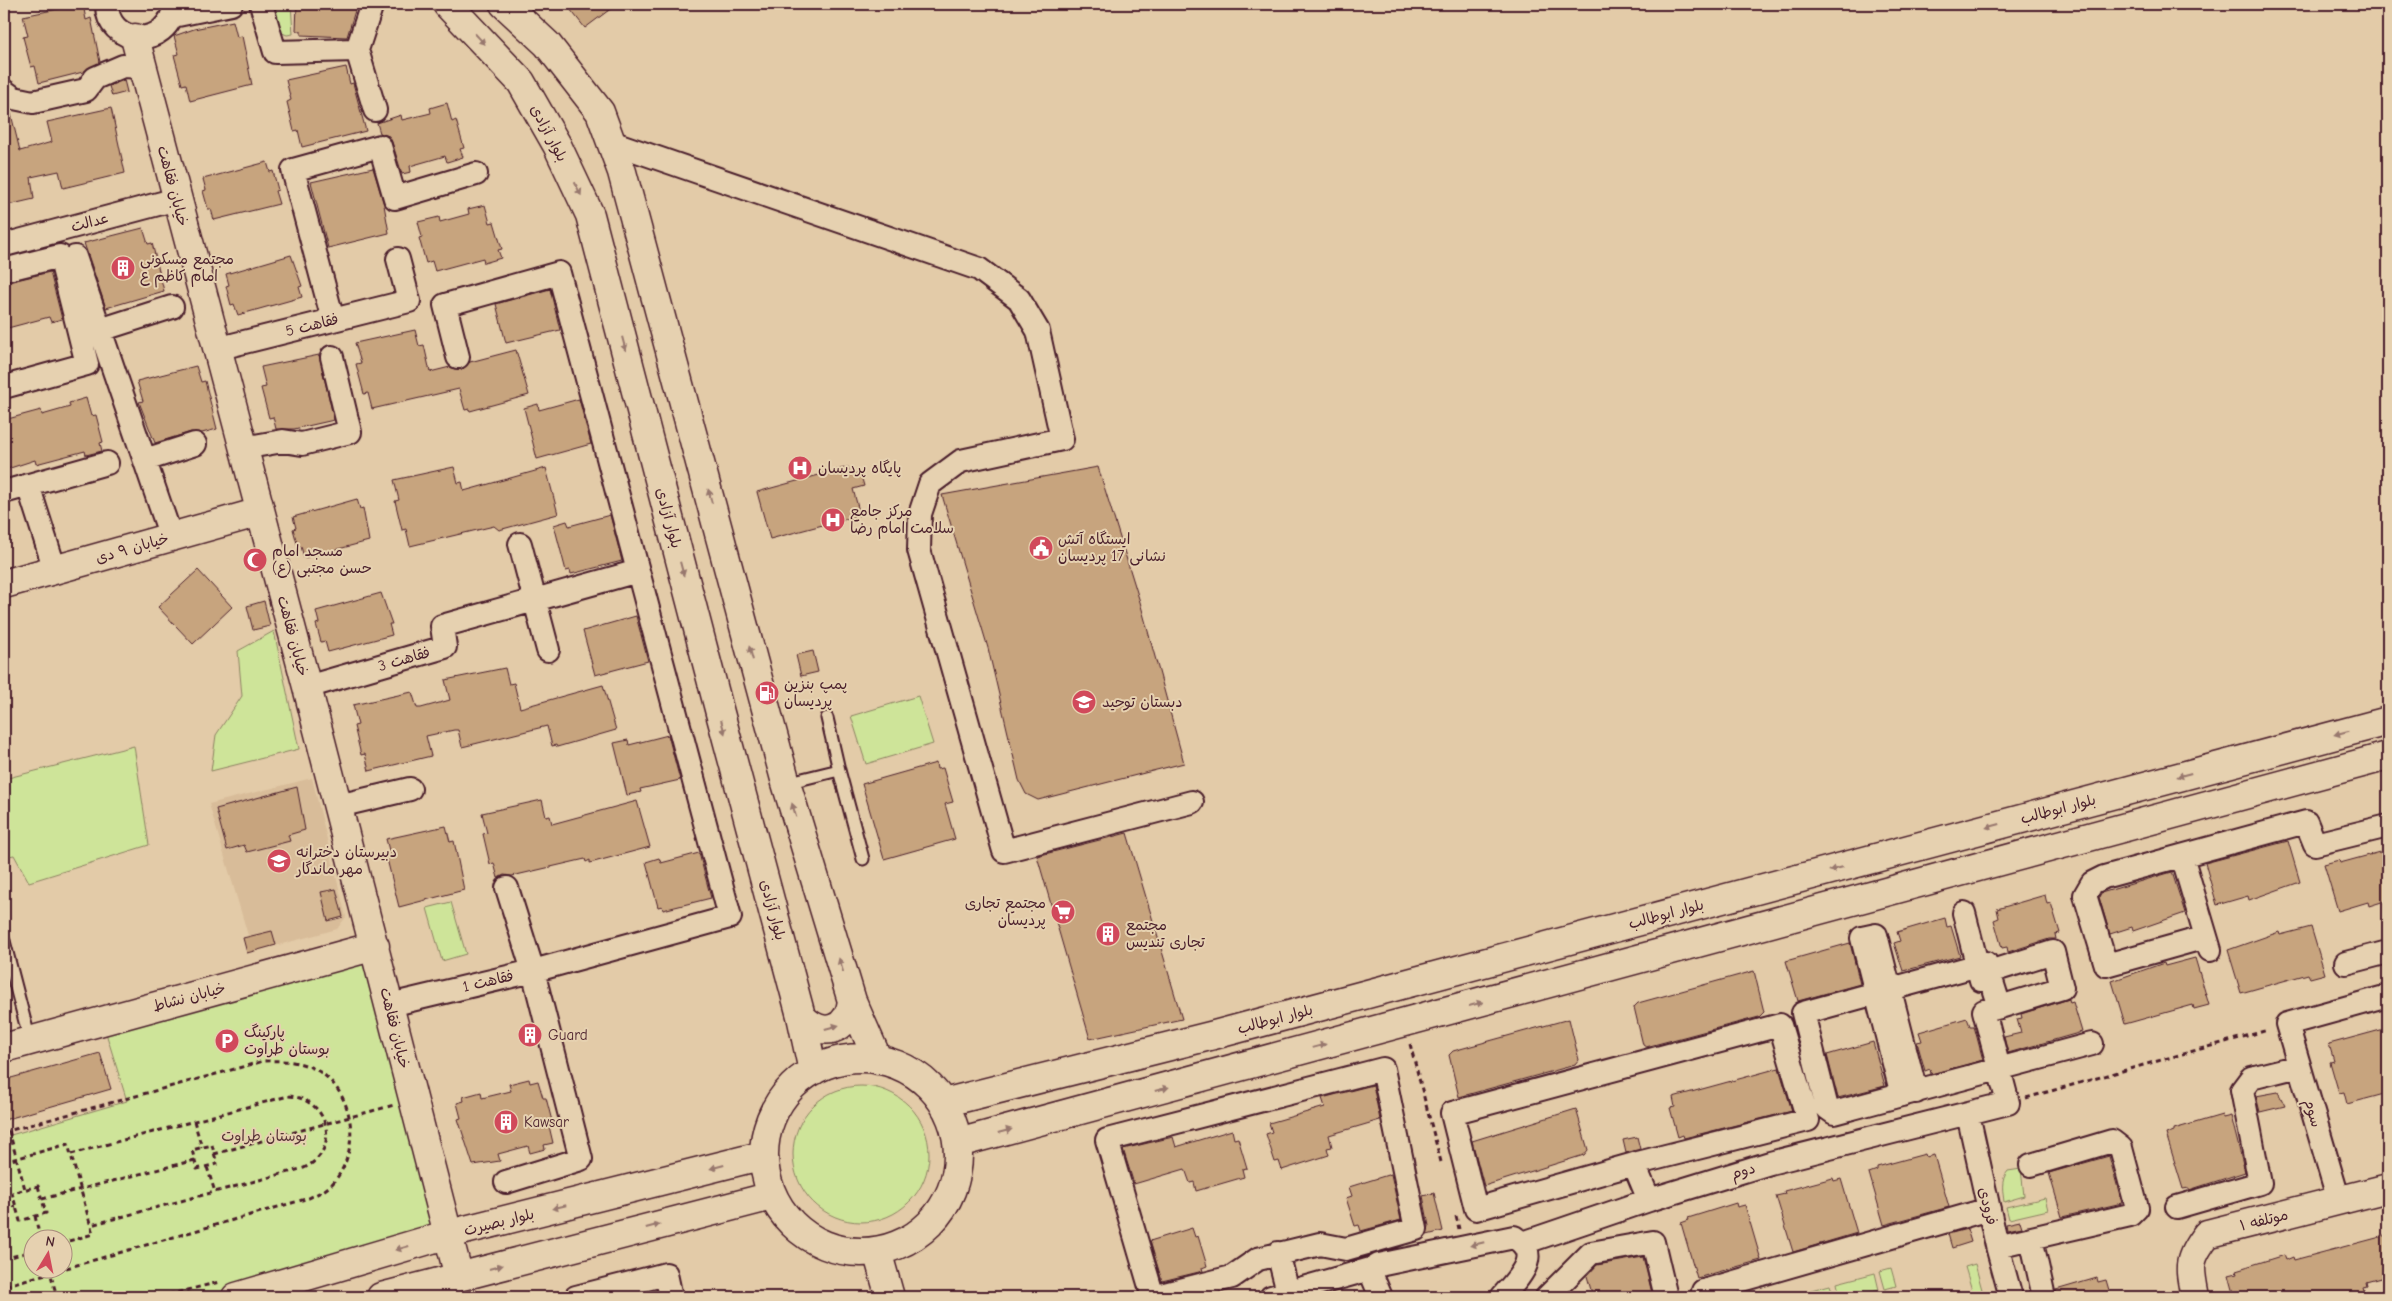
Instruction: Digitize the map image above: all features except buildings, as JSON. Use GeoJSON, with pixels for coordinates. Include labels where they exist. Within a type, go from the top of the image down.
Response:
{"type":"FeatureCollection","features":[{"type":"Feature","properties":{"kind":"main road","name":"بلوار آزادی"},"geometry":{"type":"LineString","coordinates":[[447,4],[521,82],[556,145],[590,215],[722,723],[801,1016],[813,1071]]}},
{"type":"Feature","properties":{"kind":"main road"},"geometry":{"type":"LineString","coordinates":[[504,4],[547,44],[600,112],[611,142],[644,251],[786,783],[852,1001],[878,1060]]}},
{"type":"Feature","properties":{"kind":"main road","name":"خیابان فقاهت"},"geometry":{"type":"LineString","coordinates":[[135,38],[390,1005],[399,1104],[449,1234],[458,1277]]}},
{"type":"Feature","properties":{"kind":"main road","name":"خیابان ۹ دی"},"geometry":{"type":"LineString","coordinates":[[4,584],[260,512]]}},
{"type":"Feature","properties":{"kind":"main road","name":"بلوار ابوطالب"},"geometry":{"type":"LineString","coordinates":[[943,1103],[1214,1035],[2388,721]]}},
{"type":"Feature","properties":{"kind":"main road"},"geometry":{"type":"LineString","coordinates":[[958,1144],[2388,756]]}},
{"type":"Feature","properties":{"kind":"main road","name":"خیابان نشاط"},"geometry":{"type":"LineString","coordinates":[[4,1048],[375,946]]}},
{"type":"Feature","properties":{"kind":"main road"},"geometry":{"type":"LineString","coordinates":[[801,1016],[809,1025],[820,1030],[833,1029],[843,1023],[850,1013],[852,1001]]}},
{"type":"Feature","properties":{"kind":"main road"},"geometry":{"type":"LineString","coordinates":[[845,1060],[878,1060],[904,1068],[926,1083],[943,1103],[953,1122],[958,1144],[957,1173],[947,1201],[930,1224],[906,1242],[877,1251],[852,1252],[827,1246],[812,1238],[786,1217],[772,1196],[766,1176],[764,1155],[767,1130],[777,1106],[793,1086],[813,1071],[845,1060]]}},
{"type":"Feature","properties":{"kind":"main road","name":"بلوار بصیرت"},"geometry":{"type":"LineString","coordinates":[[231,1289],[764,1155]]}},
{"type":"Feature","properties":{"kind":"main road","name":"موتلفه ۱"},"geometry":{"type":"LineString","coordinates":[[2195,1297],[2190,1268],[2194,1251],[2207,1234],[2388,1188]]}},
{"type":"Feature","properties":{"kind":"main road"},"geometry":{"type":"LineString","coordinates":[[381,1297],[772,1196]]}},
{"type":"Feature","properties":{"kind":"main road"},"geometry":{"type":"LineString","coordinates":[[877,1251],[890,1297]]}},
{"type":"Feature","properties":{"kind":"street"},"geometry":{"type":"LineString","coordinates":[[107,4],[111,21],[121,32],[135,38],[150,37],[164,29],[174,10],[231,4]]}},
{"type":"Feature","properties":{"kind":"street"},"geometry":{"type":"LineString","coordinates":[[261,4],[275,52],[357,50]]}},
{"type":"Feature","properties":{"kind":"street"},"geometry":{"type":"LineString","coordinates":[[372,4],[357,50],[375,110]]}},
{"type":"Feature","properties":{"kind":"street"},"geometry":{"type":"LineString","coordinates":[[4,91],[14,98],[33,102],[86,90],[95,78],[123,66],[142,67]]}},
{"type":"Feature","properties":{"kind":"street"},"geometry":{"type":"LineString","coordinates":[[611,142],[979,269],[1019,299],[1038,331],[1062,439],[961,460],[930,484],[920,514],[919,550],[1004,851],[1192,802]]}},
{"type":"Feature","properties":{"kind":"street"},"geometry":{"type":"LineString","coordinates":[[333,320],[293,170],[380,146],[395,198],[476,174]]}},
{"type":"Feature","properties":{"kind":"street","name":"عدالت"},"geometry":{"type":"LineString","coordinates":[[4,245],[177,200]]}},
{"type":"Feature","properties":{"kind":"street"},"geometry":{"type":"LineString","coordinates":[[4,270],[60,256],[87,364],[4,387]]}},
{"type":"Feature","properties":{"kind":"street"},"geometry":{"type":"LineString","coordinates":[[75,257],[171,537]]}},
{"type":"Feature","properties":{"kind":"street","name":"فقاهت 5"},"geometry":{"type":"LineString","coordinates":[[216,348],[409,302],[398,259]]}},
{"type":"Feature","properties":{"kind":"street"},"geometry":{"type":"LineString","coordinates":[[458,358],[445,305],[559,273],[730,917],[533,971],[507,888]]}},
{"type":"Feature","properties":{"kind":"street"},"geometry":{"type":"LineString","coordinates":[[100,330],[172,307]]}},
{"type":"Feature","properties":{"kind":"street"},"geometry":{"type":"LineString","coordinates":[[243,448],[283,441],[302,444],[350,432],[332,357]]}},
{"type":"Feature","properties":{"kind":"street"},"geometry":{"type":"LineString","coordinates":[[145,460],[195,444]]}},
{"type":"Feature","properties":{"kind":"street"},"geometry":{"type":"LineString","coordinates":[[4,492],[106,463]]}},
{"type":"Feature","properties":{"kind":"street"},"geometry":{"type":"LineString","coordinates":[[28,485],[55,570]]}},
{"type":"Feature","properties":{"kind":"street"},"geometry":{"type":"LineString","coordinates":[[520,544],[548,650]]}},
{"type":"Feature","properties":{"kind":"street"},"geometry":{"type":"LineString","coordinates":[[535,602],[638,571]]}},
{"type":"Feature","properties":{"kind":"street","name":"فقاهت 3"},"geometry":{"type":"LineString","coordinates":[[307,687],[445,648],[442,626],[535,602]]}},
{"type":"Feature","properties":{"kind":"street"},"geometry":{"type":"LineString","coordinates":[[338,806],[410,789]]}},
{"type":"Feature","properties":{"kind":"street"},"geometry":{"type":"LineString","coordinates":[[2182,856],[2208,943],[2106,965],[2085,895],[2092,883],[2104,877],[2306,822],[2315,844],[2388,826]]}},
{"type":"Feature","properties":{"kind":"street"},"geometry":{"type":"LineString","coordinates":[[1964,913],[1994,1009]]}},
{"type":"Feature","properties":{"kind":"street"},"geometry":{"type":"LineString","coordinates":[[2008,1103],[1999,1070],[1984,1011],[2062,988],[2053,952],[1883,991],[1803,1013],[1827,1108],[1834,1113],[1999,1070],[2092,1044]]}},
{"type":"Feature","properties":{"kind":"street"},"geometry":{"type":"LineString","coordinates":[[2346,963],[2388,952]]}},
{"type":"Feature","properties":{"kind":"street","name":"فقاهت 1"},"geometry":{"type":"LineString","coordinates":[[390,1005],[533,971],[581,1159],[506,1182]]}},
{"type":"Feature","properties":{"kind":"street"},"geometry":{"type":"LineString","coordinates":[[1883,991],[1909,1094]]}},
{"type":"Feature","properties":{"kind":"street"},"geometry":{"type":"LineString","coordinates":[[2287,1024],[2388,996]]}},
{"type":"Feature","properties":{"kind":"street","name":"سوم"},"geometry":{"type":"LineString","coordinates":[[2287,1024],[2338,1201]]}},
{"type":"Feature","properties":{"kind":"street"},"geometry":{"type":"LineString","coordinates":[[1780,1025],[1808,1120],[1634,1164],[1476,1209],[1452,1113],[1780,1025]]}},
{"type":"Feature","properties":{"kind":"street"},"geometry":{"type":"LineString","coordinates":[[2177,1207],[2260,1183],[2242,1090],[2251,1078],[2299,1066]]}},
{"type":"Feature","properties":{"kind":"street"},"geometry":{"type":"LineString","coordinates":[[1383,1069],[1416,1229],[1346,1249],[1320,1244],[1278,1254],[1258,1259],[1232,1277],[1153,1297],[1107,1140],[1383,1069]]}},
{"type":"Feature","properties":{"kind":"street","name":"دوم"},"geometry":{"type":"LineString","coordinates":[[1523,1242],[1649,1200],[1770,1163],[2008,1103]]}},
{"type":"Feature","properties":{"kind":"street","name":"فرودی"},"geometry":{"type":"LineString","coordinates":[[1968,1114],[1997,1246],[2011,1297]]}},
{"type":"Feature","properties":{"kind":"street"},"geometry":{"type":"LineString","coordinates":[[1997,1246],[2130,1215],[2137,1208],[2121,1148],[2112,1141],[2031,1165]]}},
{"type":"Feature","properties":{"kind":"street"},"geometry":{"type":"LineString","coordinates":[[1634,1164],[1649,1200]]}},
{"type":"Feature","properties":{"kind":"street"},"geometry":{"type":"LineString","coordinates":[[1703,1291],[1989,1209]]}},
{"type":"Feature","properties":{"kind":"street"},"geometry":{"type":"LineString","coordinates":[[1278,1254],[1279,1295],[1387,1263],[1514,1237],[1523,1242],[1527,1250],[1528,1261],[1523,1272],[1502,1297]]}},
{"type":"Feature","properties":{"kind":"street"},"geometry":{"type":"LineString","coordinates":[[2031,1238],[2044,1297]]}},
{"type":"Feature","properties":{"kind":"street"},"geometry":{"type":"LineString","coordinates":[[1547,1297],[1591,1254],[1653,1242],[1666,1297]]}},
{"type":"Feature","properties":{"kind":"street"},"geometry":{"type":"LineString","coordinates":[[1374,1268],[1373,1278],[1381,1297]]}},
{"type":"Feature","properties":{"kind":"street"},"geometry":{"type":"LineString","coordinates":[[576,1297],[666,1274],[672,1297]]}},
{"type":"Feature","properties":{"kind":"lane"},"geometry":{"type":"LineString","coordinates":[[827,718],[863,859]]}},
{"type":"Feature","properties":{"kind":"lane"},"geometry":{"type":"LineString","coordinates":[[786,783],[839,770]]}},
{"type":"Feature","properties":{"kind":"lane"},"geometry":{"type":"LineString","coordinates":[[4,942],[30,1041]]}},
{"type":"Feature","properties":{"kind":"path"},"geometry":{"type":"LineString","coordinates":[[1404,1023],[1442,1163]]}},
{"type":"Feature","properties":{"kind":"path"},"geometry":{"type":"LineString","coordinates":[[2008,1103],[2287,1024]]}},
{"type":"Feature","properties":{"kind":"path"},"geometry":{"type":"LineString","coordinates":[[4,1132],[264,1061],[280,1060],[294,1061],[320,1072],[333,1083],[350,1116],[352,1132],[345,1159],[336,1178],[321,1192],[287,1206],[72,1268]]}},
{"type":"Feature","properties":{"kind":"path"},"geometry":{"type":"LineString","coordinates":[[71,1154],[288,1096],[298,1096],[312,1103],[325,1124],[327,1133],[324,1149],[310,1166],[91,1225]]}},
{"type":"Feature","properties":{"kind":"path"},"geometry":{"type":"LineString","coordinates":[[214,1154],[399,1104]]}},
{"type":"Feature","properties":{"kind":"path"},"geometry":{"type":"LineString","coordinates":[[194,1121],[202,1148]]}},
{"type":"Feature","properties":{"kind":"path"},"geometry":{"type":"LineString","coordinates":[[9,1131],[25,1189]]}},
{"type":"Feature","properties":{"kind":"path"},"geometry":{"type":"LineString","coordinates":[[4,1162],[68,1144],[93,1234],[72,1240]]}},
{"type":"Feature","properties":{"kind":"path"},"geometry":{"type":"LineString","coordinates":[[212,1145],[214,1154],[217,1164],[197,1169],[192,1150],[212,1145]]}},
{"type":"Feature","properties":{"kind":"path"},"geometry":{"type":"LineString","coordinates":[[42,1199],[195,1160]]}},
{"type":"Feature","properties":{"kind":"path"},"geometry":{"type":"LineString","coordinates":[[207,1167],[215,1192]]}},
{"type":"Feature","properties":{"kind":"path"},"geometry":{"type":"LineString","coordinates":[[38,1186],[42,1199],[46,1213],[20,1221],[12,1193],[38,1186]]}},
{"type":"Feature","properties":{"kind":"path"},"geometry":{"type":"LineString","coordinates":[[4,1209],[16,1206]]}},
{"type":"Feature","properties":{"kind":"path"},"geometry":{"type":"LineString","coordinates":[[1454,1210],[1464,1247]]}},
{"type":"Feature","properties":{"kind":"path"},"geometry":{"type":"LineString","coordinates":[[35,1216],[38,1228]]}},
{"type":"Feature","properties":{"kind":"path"},"geometry":{"type":"LineString","coordinates":[[4,1259],[22,1254]]}},
{"type":"Feature","properties":{"kind":"path"},"geometry":{"type":"LineString","coordinates":[[4,1286],[35,1278]]}},
{"type":"Feature","properties":{"kind":"path"},"geometry":{"type":"LineString","coordinates":[[52,1278],[57,1297]]}},
{"type":"Feature","properties":{"kind":"path"},"geometry":{"type":"LineString","coordinates":[[160,1297],[231,1289]]}},
{"type":"Feature","properties":{"kind":"shaded area","name":"دبیرستان دخترانه مهر ماندگار"},"geometry":{"type":"Polygon","coordinates":[[[312,778],[346,917],[337,929],[253,952],[209,804],[312,778]]]}},
{"type":"Feature","properties":{"kind":"green space"},"geometry":{"type":"Polygon","coordinates":[[[272,4],[291,4],[293,34],[287,35],[280,32],[272,4]]]}},
{"type":"Feature","properties":{"kind":"green space"},"geometry":{"type":"Polygon","coordinates":[[[274,631],[299,749],[211,771],[216,735],[242,696],[238,651],[274,631]]]}},
{"type":"Feature","properties":{"kind":"green space"},"geometry":{"type":"Polygon","coordinates":[[[918,696],[933,744],[866,764],[851,716],[918,696]]]}},
{"type":"Feature","properties":{"kind":"green space"},"geometry":{"type":"Polygon","coordinates":[[[134,746],[149,845],[29,882],[14,855],[4,857],[4,779],[134,746]]]}},
{"type":"Feature","properties":{"kind":"green space"},"geometry":{"type":"Polygon","coordinates":[[[451,902],[466,954],[442,961],[427,908],[451,902]]]}},
{"type":"Feature","properties":{"kind":"green space","name":"بوستان طراوت"},"geometry":{"type":"Polygon","coordinates":[[[363,964],[439,1232],[208,1297],[4,1297],[4,1137],[127,1101],[106,1033],[363,964]]]}},
{"type":"Feature","properties":{"kind":"green space"},"geometry":{"type":"Polygon","coordinates":[[[861,1086],[887,1091],[899,1097],[909,1106],[918,1116],[924,1128],[929,1154],[924,1180],[918,1192],[909,1202],[899,1211],[887,1217],[861,1222],[835,1217],[823,1211],[813,1202],[804,1192],[798,1180],[793,1154],[798,1128],[804,1116],[813,1106],[823,1097],[835,1091],[861,1086]]]}},
{"type":"Feature","properties":{"kind":"green space"},"geometry":{"type":"Polygon","coordinates":[[[2021,1169],[2024,1196],[2004,1202],[2003,1186],[2005,1175],[2008,1171],[2021,1169]]]}},
{"type":"Feature","properties":{"kind":"green space"},"geometry":{"type":"Polygon","coordinates":[[[2045,1198],[2048,1210],[2009,1219],[2006,1207],[2045,1198]]]}},
{"type":"Feature","properties":{"kind":"green space"},"geometry":{"type":"Polygon","coordinates":[[[1975,1264],[1984,1297],[1974,1297],[1965,1267],[1975,1264]]]}},
{"type":"Feature","properties":{"kind":"green space"},"geometry":{"type":"Polygon","coordinates":[[[1891,1268],[1896,1286],[1885,1289],[1880,1271],[1891,1268]]]}},
{"type":"Feature","properties":{"kind":"green space"},"geometry":{"type":"Polygon","coordinates":[[[1875,1273],[1879,1290],[1851,1297],[1840,1297],[1837,1283],[1875,1273]]]}},
{"type":"Feature","properties":{"kind":"green space"},"geometry":{"type":"Polygon","coordinates":[[[1830,1285],[1834,1297],[1793,1297],[1792,1295],[1830,1285]]]}},
{"type":"Feature","properties":{"kind":"place","name":"مجتمع مسکونی امام کاظم ع"},"geometry":{"type":"Point","coordinates":[123,268]}},
{"type":"Feature","properties":{"kind":"place","name":"پایگاه پردیسان"},"geometry":{"type":"Point","coordinates":[800,468]}},
{"type":"Feature","properties":{"kind":"place","name":"مرکز جامع سلامت امام رضا"},"geometry":{"type":"Point","coordinates":[833,520]}},
{"type":"Feature","properties":{"kind":"place","name":"ایستگاه آتش نشانی 17 پردیسان"},"geometry":{"type":"Point","coordinates":[1041,548]}},
{"type":"Feature","properties":{"kind":"place","name":"مسجد امام حسن مجتبی (ع)"},"geometry":{"type":"Point","coordinates":[255,560]}},
{"type":"Feature","properties":{"kind":"place","name":"پمپ بنزین پردیسان"},"geometry":{"type":"Point","coordinates":[767,693]}},
{"type":"Feature","properties":{"kind":"place","name":"دبستان توحید"},"geometry":{"type":"Point","coordinates":[1084,702]}},
{"type":"Feature","properties":{"kind":"place","name":"دبیرستان دخترانه مهر ماندگار"},"geometry":{"type":"Point","coordinates":[279,861]}},
{"type":"Feature","properties":{"kind":"place","name":"مجتمع تجاری پردیسان"},"geometry":{"type":"Point","coordinates":[1063,912]}},
{"type":"Feature","properties":{"kind":"place","name":"مجتمع تجاری تندیس"},"geometry":{"type":"Point","coordinates":[1108,934]}},
{"type":"Feature","properties":{"kind":"place","name":"Guard"},"geometry":{"type":"Point","coordinates":[530,1035]}},
{"type":"Feature","properties":{"kind":"place","name":"پارکینگ بوستان طراوت"},"geometry":{"type":"Point","coordinates":[227,1041]}},
{"type":"Feature","properties":{"kind":"place","name":"Kawsar"},"geometry":{"type":"Point","coordinates":[506,1122]}}]}
